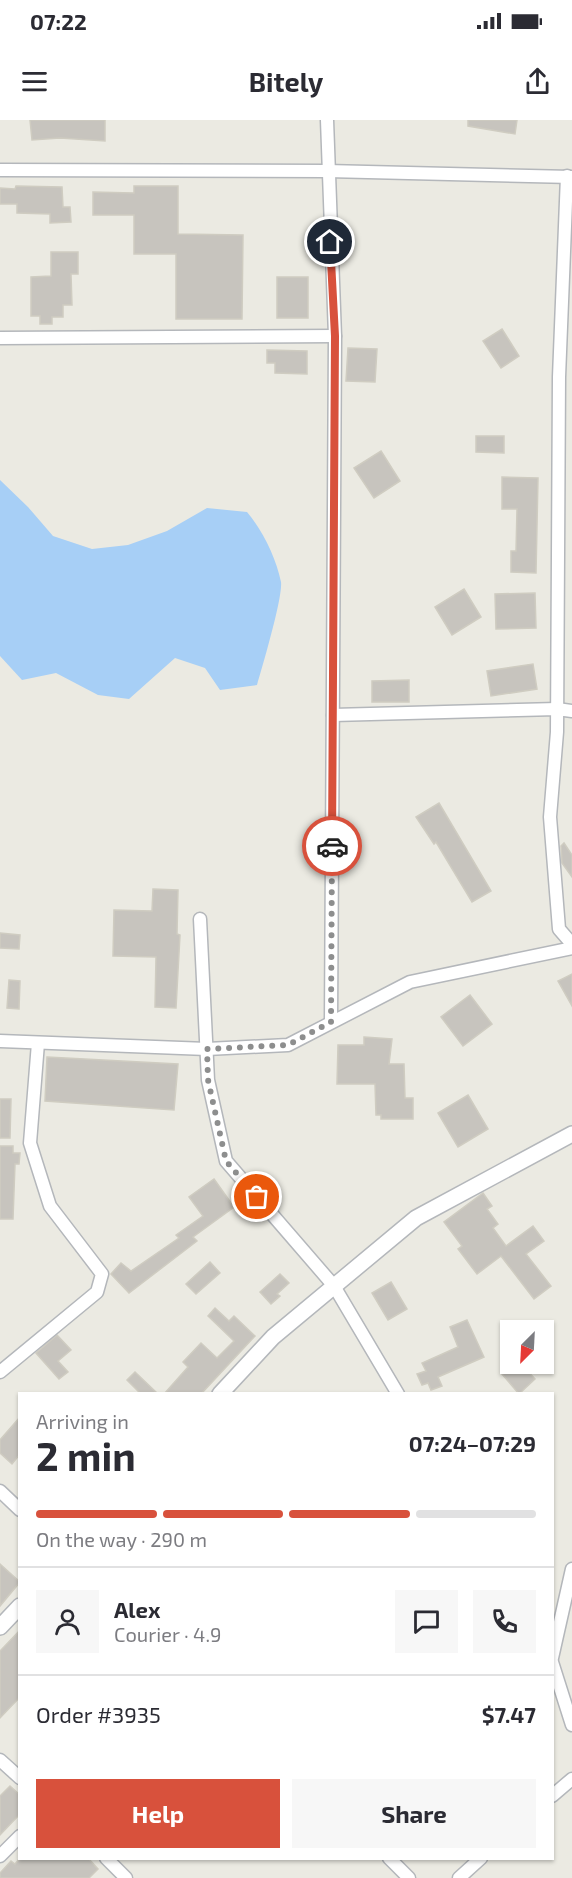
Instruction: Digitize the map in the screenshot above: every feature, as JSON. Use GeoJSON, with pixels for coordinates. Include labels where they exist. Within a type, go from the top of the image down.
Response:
{"type":"FeatureCollection","features":[{"type":"Feature","properties":{"kind":"street"},"geometry":{"type":"LineString","coordinates":[[327,120],[327,171],[335,336],[331,1022]]}},
{"type":"Feature","properties":{"kind":"street"},"geometry":{"type":"LineString","coordinates":[[0,170],[327,171],[570,176],[557,709],[550,817],[559,929],[572,946],[410,982],[288,1045],[207,1049],[0,1041]]}},
{"type":"Feature","properties":{"kind":"street"},"geometry":{"type":"LineString","coordinates":[[0,338],[335,336]]}},
{"type":"Feature","properties":{"kind":"street"},"geometry":{"type":"LineString","coordinates":[[333,715],[557,709],[572,711]]}},
{"type":"Feature","properties":{"kind":"street"},"geometry":{"type":"LineString","coordinates":[[200,919],[208,1080],[226,1161],[334,1286],[397,1392]]}},
{"type":"Feature","properties":{"kind":"street"},"geometry":{"type":"LineString","coordinates":[[0,1372],[97,1292],[102,1274],[50,1206],[30,1143],[38,1043]]}},
{"type":"Feature","properties":{"kind":"street"},"geometry":{"type":"LineString","coordinates":[[222,1392],[273,1336],[416,1218],[572,1134]]}},
{"type":"Feature","properties":{"kind":"street"},"geometry":{"type":"LineString","coordinates":[[0,1491],[18,1508]]}},
{"type":"Feature","properties":{"kind":"street"},"geometry":{"type":"LineString","coordinates":[[554,1651],[572,1569]]}},
{"type":"Feature","properties":{"kind":"street"},"geometry":{"type":"LineString","coordinates":[[0,1626],[18,1608]]}},
{"type":"Feature","properties":{"kind":"street"},"geometry":{"type":"LineString","coordinates":[[554,1666],[572,1725]]}},
{"type":"Feature","properties":{"kind":"street"},"geometry":{"type":"LineString","coordinates":[[0,1760],[18,1776]]}},
{"type":"Feature","properties":{"kind":"street"},"geometry":{"type":"LineString","coordinates":[[554,1795],[572,1779]]}},
{"type":"Feature","properties":{"kind":"street"},"geometry":{"type":"LineString","coordinates":[[0,1856],[18,1838]]}},
{"type":"Feature","properties":{"kind":"street"},"geometry":{"type":"LineString","coordinates":[[108,1860],[126,1878]]}},
{"type":"Feature","properties":{"kind":"street"},"geometry":{"type":"LineString","coordinates":[[391,1860],[409,1878]]}},
{"type":"Feature","properties":{"kind":"street"},"geometry":{"type":"LineString","coordinates":[[459,1878],[479,1860]]}},
{"type":"Feature","properties":{"kind":"water"},"geometry":{"type":"Polygon","coordinates":[[[0,480],[53,536],[92,549],[128,545],[167,531],[207,508],[247,512],[268,545],[281,582],[276,617],[257,685],[220,690],[205,668],[175,658],[129,699],[98,695],[56,673],[22,680],[0,656],[0,480]]]}},
{"type":"Feature","properties":{"kind":"building"},"geometry":{"type":"Polygon","coordinates":[[[30,120],[105,120],[105,141],[60,138],[32,140],[30,120]]]}},
{"type":"Feature","properties":{"kind":"building"},"geometry":{"type":"Polygon","coordinates":[[[468,120],[517,120],[515,134],[468,126],[468,120]]]}},
{"type":"Feature","properties":{"kind":"building"},"geometry":{"type":"Polygon","coordinates":[[[16,186],[62,187],[63,207],[70,207],[71,222],[50,223],[50,214],[17,213],[17,204],[0,204],[0,188],[15,189],[16,186]]]}},
{"type":"Feature","properties":{"kind":"building"},"geometry":{"type":"Polygon","coordinates":[[[134,186],[178,186],[178,234],[243,235],[242,319],[176,319],[176,254],[134,254],[134,215],[93,215],[93,192],[134,193],[134,186]]]}},
{"type":"Feature","properties":{"kind":"building"},"geometry":{"type":"Polygon","coordinates":[[[51,252],[78,252],[78,274],[71,274],[72,305],[63,305],[63,317],[52,317],[52,324],[40,324],[40,316],[31,316],[31,277],[51,276],[51,252]]]}},
{"type":"Feature","properties":{"kind":"building"},"geometry":{"type":"Polygon","coordinates":[[[277,277],[308,277],[308,318],[277,318],[277,277]]]}},
{"type":"Feature","properties":{"kind":"building"},"geometry":{"type":"Polygon","coordinates":[[[502,329],[519,356],[501,368],[483,341],[502,329]]]}},
{"type":"Feature","properties":{"kind":"building"},"geometry":{"type":"Polygon","coordinates":[[[348,348],[377,349],[375,382],[346,381],[348,348]]]}},
{"type":"Feature","properties":{"kind":"building"},"geometry":{"type":"Polygon","coordinates":[[[267,350],[307,351],[307,374],[275,373],[275,363],[267,363],[267,350]]]}},
{"type":"Feature","properties":{"kind":"building"},"geometry":{"type":"Polygon","coordinates":[[[476,436],[504,436],[504,453],[476,452],[476,436]]]}},
{"type":"Feature","properties":{"kind":"building"},"geometry":{"type":"Polygon","coordinates":[[[381,451],[400,481],[374,498],[354,468],[381,451]]]}},
{"type":"Feature","properties":{"kind":"building"},"geometry":{"type":"Polygon","coordinates":[[[502,477],[538,478],[536,573],[511,572],[511,551],[516,551],[517,509],[502,509],[502,477]]]}},
{"type":"Feature","properties":{"kind":"building"},"geometry":{"type":"Polygon","coordinates":[[[464,589],[481,617],[452,635],[435,607],[464,589]]]}},
{"type":"Feature","properties":{"kind":"building"},"geometry":{"type":"Polygon","coordinates":[[[535,593],[536,628],[496,629],[495,594],[535,593]]]}},
{"type":"Feature","properties":{"kind":"building"},"geometry":{"type":"Polygon","coordinates":[[[533,664],[537,689],[491,696],[487,671],[533,664]]]}},
{"type":"Feature","properties":{"kind":"building"},"geometry":{"type":"Polygon","coordinates":[[[409,680],[409,702],[372,702],[372,681],[409,680]]]}},
{"type":"Feature","properties":{"kind":"building"},"geometry":{"type":"Polygon","coordinates":[[[439,803],[491,891],[472,902],[436,842],[434,844],[416,817],[439,803]]]}},
{"type":"Feature","properties":{"kind":"building"},"geometry":{"type":"Polygon","coordinates":[[[564,843],[572,855],[572,877],[562,863],[561,846],[564,843]]]}},
{"type":"Feature","properties":{"kind":"building"},"geometry":{"type":"Polygon","coordinates":[[[153,889],[178,890],[177,934],[180,935],[176,1008],[155,1007],[156,957],[113,956],[114,910],[152,911],[153,889]]]}},
{"type":"Feature","properties":{"kind":"building"},"geometry":{"type":"Polygon","coordinates":[[[0,933],[20,935],[19,949],[0,948],[0,933]]]}},
{"type":"Feature","properties":{"kind":"building"},"geometry":{"type":"Polygon","coordinates":[[[572,974],[572,1006],[558,981],[572,974]]]}},
{"type":"Feature","properties":{"kind":"building"},"geometry":{"type":"Polygon","coordinates":[[[9,980],[20,981],[19,1009],[7,1008],[9,980]]]}},
{"type":"Feature","properties":{"kind":"building"},"geometry":{"type":"Polygon","coordinates":[[[470,995],[492,1024],[463,1046],[441,1017],[470,995]]]}},
{"type":"Feature","properties":{"kind":"building"},"geometry":{"type":"Polygon","coordinates":[[[364,1037],[392,1039],[389,1064],[404,1064],[405,1098],[413,1098],[413,1119],[381,1119],[381,1115],[376,1115],[375,1084],[337,1084],[338,1045],[364,1045],[364,1037]]]}},
{"type":"Feature","properties":{"kind":"building"},"geometry":{"type":"Polygon","coordinates":[[[47,1057],[178,1064],[174,1110],[45,1101],[47,1057]]]}},
{"type":"Feature","properties":{"kind":"building"},"geometry":{"type":"Polygon","coordinates":[[[468,1095],[488,1129],[458,1147],[438,1113],[468,1095]]]}},
{"type":"Feature","properties":{"kind":"building"},"geometry":{"type":"Polygon","coordinates":[[[0,1099],[11,1099],[10,1138],[0,1138],[0,1099]]]}},
{"type":"Feature","properties":{"kind":"building"},"geometry":{"type":"Polygon","coordinates":[[[0,1146],[13,1146],[13,1153],[20,1153],[19,1164],[15,1164],[13,1219],[0,1219],[0,1146]]]}},
{"type":"Feature","properties":{"kind":"building"},"geometry":{"type":"Polygon","coordinates":[[[214,1179],[234,1207],[193,1237],[197,1241],[129,1293],[111,1274],[121,1263],[131,1271],[179,1238],[176,1235],[203,1216],[189,1197],[214,1179]]]}},
{"type":"Feature","properties":{"kind":"building"},"geometry":{"type":"Polygon","coordinates":[[[483,1193],[492,1206],[487,1209],[498,1224],[493,1228],[506,1246],[533,1226],[544,1241],[526,1254],[551,1286],[534,1299],[501,1256],[477,1274],[458,1249],[462,1246],[444,1222],[483,1193]]]}},
{"type":"Feature","properties":{"kind":"building"},"geometry":{"type":"Polygon","coordinates":[[[210,1262],[220,1273],[196,1294],[186,1284],[210,1262]]]}},
{"type":"Feature","properties":{"kind":"building"},"geometry":{"type":"Polygon","coordinates":[[[280,1274],[289,1283],[277,1294],[280,1296],[271,1304],[260,1292],[280,1274]]]}},
{"type":"Feature","properties":{"kind":"building"},"geometry":{"type":"Polygon","coordinates":[[[391,1282],[407,1309],[388,1320],[372,1293],[391,1282]]]}},
{"type":"Feature","properties":{"kind":"building"},"geometry":{"type":"Polygon","coordinates":[[[215,1308],[229,1321],[234,1316],[255,1336],[203,1392],[166,1392],[188,1367],[183,1362],[201,1343],[217,1358],[234,1341],[208,1316],[215,1308]]]}},
{"type":"Feature","properties":{"kind":"building"},"geometry":{"type":"Polygon","coordinates":[[[467,1320],[484,1357],[438,1377],[442,1386],[431,1390],[428,1383],[422,1385],[417,1374],[426,1371],[422,1363],[458,1347],[450,1327],[467,1320]]]}},
{"type":"Feature","properties":{"kind":"building"},"geometry":{"type":"Polygon","coordinates":[[[57,1335],[71,1350],[58,1361],[68,1372],[59,1379],[36,1353],[57,1335]]]}},
{"type":"Feature","properties":{"kind":"building"},"geometry":{"type":"Polygon","coordinates":[[[135,1372],[156,1392],[139,1392],[127,1380],[135,1372]]]}},
{"type":"Feature","properties":{"kind":"building"},"geometry":{"type":"Polygon","coordinates":[[[502,1374],[530,1374],[535,1379],[521,1392],[517,1392],[502,1374]]]}},
{"type":"Feature","properties":{"kind":"building"},"geometry":{"type":"Polygon","coordinates":[[[18,1419],[18,1456],[12,1464],[0,1453],[0,1440],[18,1419]]]}},
{"type":"Feature","properties":{"kind":"building"},"geometry":{"type":"Polygon","coordinates":[[[0,1564],[18,1580],[18,1584],[0,1606],[0,1564]]]}},
{"type":"Feature","properties":{"kind":"building"},"geometry":{"type":"Polygon","coordinates":[[[18,1632],[18,1699],[0,1718],[0,1651],[18,1632]]]}},
{"type":"Feature","properties":{"kind":"building"},"geometry":{"type":"Polygon","coordinates":[[[10,1786],[18,1793],[18,1816],[0,1835],[0,1796],[10,1786]]]}},
{"type":"Feature","properties":{"kind":"building"},"geometry":{"type":"Polygon","coordinates":[[[18,1860],[90,1860],[98,1869],[89,1878],[0,1878],[0,1873],[11,1861],[15,1864],[18,1860]]]}},
{"type":"Feature","properties":{"kind":"way so far"},"geometry":{"type":"LineString","coordinates":[[257,1197],[226,1161],[208,1080],[207,1049],[288,1045],[331,1022],[332,846]]}},
{"type":"Feature","properties":{"kind":"route"},"geometry":{"type":"LineString","coordinates":[[330,242],[335,336],[332,846]]}}]}
